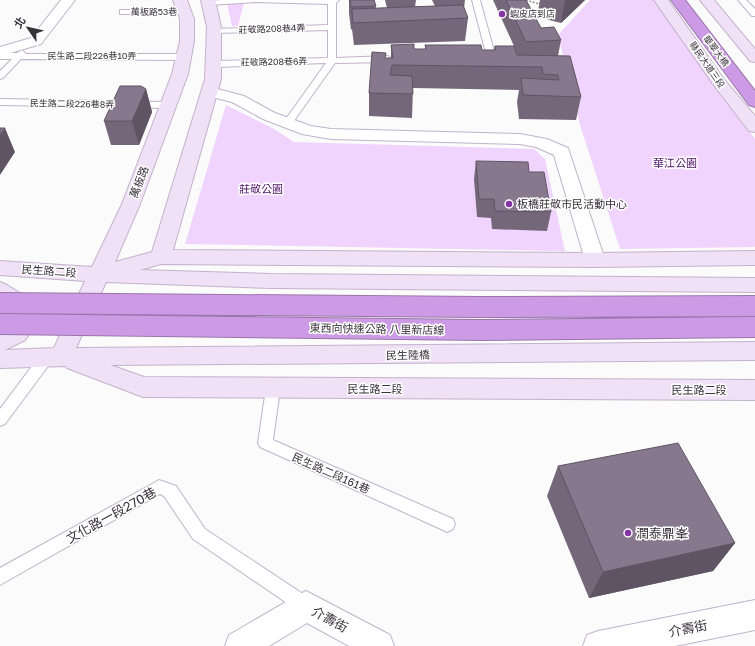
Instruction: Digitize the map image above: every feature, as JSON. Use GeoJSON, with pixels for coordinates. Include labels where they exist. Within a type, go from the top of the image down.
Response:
{"type":"FeatureCollection","features":[{"type":"Feature","properties":{"kind":"highway","name":"華翠大橋"},"geometry":{"type":"LineString","coordinates":[[678,0],[755,102]]}},
{"type":"Feature","properties":{"kind":"highway","name":"華翠大橋"},"geometry":{"type":"LineString","coordinates":[[693,0],[750,72]]}},
{"type":"Feature","properties":{"kind":"highway","name":"東西向快速公路 八里新店線"},"geometry":{"type":"LineString","coordinates":[[0,303],[471,307],[755,306]]}},
{"type":"Feature","properties":{"kind":"highway","name":"東西向快速公路 八里新店線"},"geometry":{"type":"LineString","coordinates":[[0,324],[481,330],[755,327]]}},
{"type":"Feature","properties":{"kind":"main road","name":"縣民大道三段"},"geometry":{"type":"LineString","coordinates":[[661,0],[718,81],[755,127]]}},
{"type":"Feature","properties":{"kind":"main road"},"geometry":{"type":"LineString","coordinates":[[707,0],[755,58]]}},
{"type":"Feature","properties":{"kind":"main road"},"geometry":{"type":"LineString","coordinates":[[161,258],[210,92],[216,64],[209,1]]}},
{"type":"Feature","properties":{"kind":"main road","name":"萬板路"},"geometry":{"type":"LineString","coordinates":[[53,357],[98,274],[130,204],[180,74],[187,42],[183,6]]}},
{"type":"Feature","properties":{"kind":"main road","name":"民生路二段"},"geometry":{"type":"LineString","coordinates":[[98,274],[161,258],[595,260],[755,258]]}},
{"type":"Feature","properties":{"kind":"main road","name":"民生路二段"},"geometry":{"type":"LineString","coordinates":[[0,268],[155,278],[508,284],[755,285]]}},
{"type":"Feature","properties":{"kind":"main road"},"geometry":{"type":"LineString","coordinates":[[0,290],[26,308],[30,317],[17,334],[0,343]]}},
{"type":"Feature","properties":{"kind":"main road","name":"民生陸橋"},"geometry":{"type":"LineString","coordinates":[[53,357],[755,351]]}},
{"type":"Feature","properties":{"kind":"main road","name":"民生路二段"},"geometry":{"type":"LineString","coordinates":[[0,359],[53,357],[143,387],[273,390],[755,390]]}},
{"type":"Feature","properties":{"kind":"street"},"geometry":{"type":"LineString","coordinates":[[0,52],[36,41],[68,0]]}},
{"type":"Feature","properties":{"kind":"street"},"geometry":{"type":"LineString","coordinates":[[210,92],[238,99],[269,116],[288,123],[331,134],[520,139],[541,143],[562,152],[595,260]]}},
{"type":"Feature","properties":{"kind":"street","name":"介壽街"},"geometry":{"type":"LineString","coordinates":[[240,646],[306,606],[379,646]]}},
{"type":"Feature","properties":{"kind":"street","name":"介壽街"},"geometry":{"type":"LineString","coordinates":[[598,646],[755,615]]}},
{"type":"Feature","properties":{"kind":"lane"},"geometry":{"type":"LineString","coordinates":[[467,56],[491,55],[476,0]]}},
{"type":"Feature","properties":{"kind":"lane"},"geometry":{"type":"LineString","coordinates":[[742,0],[755,14]]}},
{"type":"Feature","properties":{"kind":"lane"},"geometry":{"type":"LineString","coordinates":[[209,1],[332,1],[332,61],[288,123]]}},
{"type":"Feature","properties":{"kind":"lane","name":"萬板路53巷"},"geometry":{"type":"LineString","coordinates":[[123,12],[183,6]]}},
{"type":"Feature","properties":{"kind":"lane","name":"莊敬路208巷4弄"},"geometry":{"type":"LineString","coordinates":[[213,31],[331,27]]}},
{"type":"Feature","properties":{"kind":"lane"},"geometry":{"type":"LineString","coordinates":[[0,76],[18,56],[36,41]]}},
{"type":"Feature","properties":{"kind":"lane","name":"民生路二段226巷10弄"},"geometry":{"type":"LineString","coordinates":[[0,56],[184,57]]}},
{"type":"Feature","properties":{"kind":"lane","name":"莊敬路208巷6弄"},"geometry":{"type":"LineString","coordinates":[[216,64],[396,59]]}},
{"type":"Feature","properties":{"kind":"lane","name":"民生路二段226巷8弄"},"geometry":{"type":"LineString","coordinates":[[0,102],[168,105]]}},
{"type":"Feature","properties":{"kind":"lane"},"geometry":{"type":"LineString","coordinates":[[0,420],[53,357]]}},
{"type":"Feature","properties":{"kind":"lane","name":"民生路二段161巷"},"geometry":{"type":"LineString","coordinates":[[273,390],[265,443],[447,524]]}},
{"type":"Feature","properties":{"kind":"lane","name":"文化路一段270巷"},"geometry":{"type":"LineString","coordinates":[[0,577],[159,487],[170,491],[199,534],[306,606]]}},
{"type":"Feature","properties":{"kind":"path"},"geometry":{"type":"LineString","coordinates":[[526,0],[539,4],[543,0]]}},
{"type":"Feature","properties":{"kind":"green space","name":"華江公園"},"geometry":{"type":"Polygon","coordinates":[[[590,0],[656,0],[755,139],[755,247],[620,249],[580,125],[558,35],[590,0]]]}},
{"type":"Feature","properties":{"kind":"green space"},"geometry":{"type":"Polygon","coordinates":[[[244,3],[238,26],[232,26],[227,4],[244,3]]]}},
{"type":"Feature","properties":{"kind":"green space","name":"莊敬公園"},"geometry":{"type":"Polygon","coordinates":[[[226,105],[274,129],[294,142],[534,149],[545,159],[565,251],[185,244],[226,105]]]}},
{"type":"Feature","properties":{"kind":"building"},"geometry":{"type":"Polygon","coordinates":[[[350,0],[374,0],[376,6],[351,7],[350,0]]]}},
{"type":"Feature","properties":{"kind":"building"},"geometry":{"type":"Polygon","coordinates":[[[506,0],[526,0],[541,28],[554,27],[561,40],[526,42],[506,0]]]}},
{"type":"Feature","properties":{"kind":"building"},"geometry":{"type":"Polygon","coordinates":[[[463,5],[468,18],[353,23],[352,9],[463,5]]]}},
{"type":"Feature","properties":{"kind":"building"},"geometry":{"type":"Polygon","coordinates":[[[414,44],[414,49],[426,49],[425,45],[481,45],[482,50],[495,50],[495,46],[514,46],[517,55],[570,56],[581,97],[523,95],[521,78],[559,80],[558,75],[543,74],[542,67],[392,65],[390,75],[412,76],[413,94],[369,93],[372,52],[386,53],[385,58],[393,58],[391,45],[414,44]]]}},
{"type":"Feature","properties":{"kind":"building"},"geometry":{"type":"Polygon","coordinates":[[[120,86],[141,86],[146,89],[132,121],[104,121],[120,86]]]}},
{"type":"Feature","properties":{"kind":"building"},"geometry":{"type":"Polygon","coordinates":[[[0,128],[5,128],[0,135],[0,128]]]}},
{"type":"Feature","properties":{"kind":"building"},"geometry":{"type":"Polygon","coordinates":[[[476,161],[528,162],[529,172],[544,172],[551,212],[495,211],[494,199],[479,199],[476,161]]]}},
{"type":"Feature","properties":{"kind":"building"},"geometry":{"type":"Polygon","coordinates":[[[678,443],[735,543],[603,572],[558,466],[678,443]]]}},
{"type":"Feature","properties":{"kind":"place","name":"蝦皮店到店"},"geometry":{"type":"Point","coordinates":[502,14]}},
{"type":"Feature","properties":{"kind":"place","name":"板橋莊敬市民活動中心"},"geometry":{"type":"Point","coordinates":[509,204]}},
{"type":"Feature","properties":{"kind":"place","name":"潤泰鼎峯"},"geometry":{"type":"Point","coordinates":[628,533]}}]}
